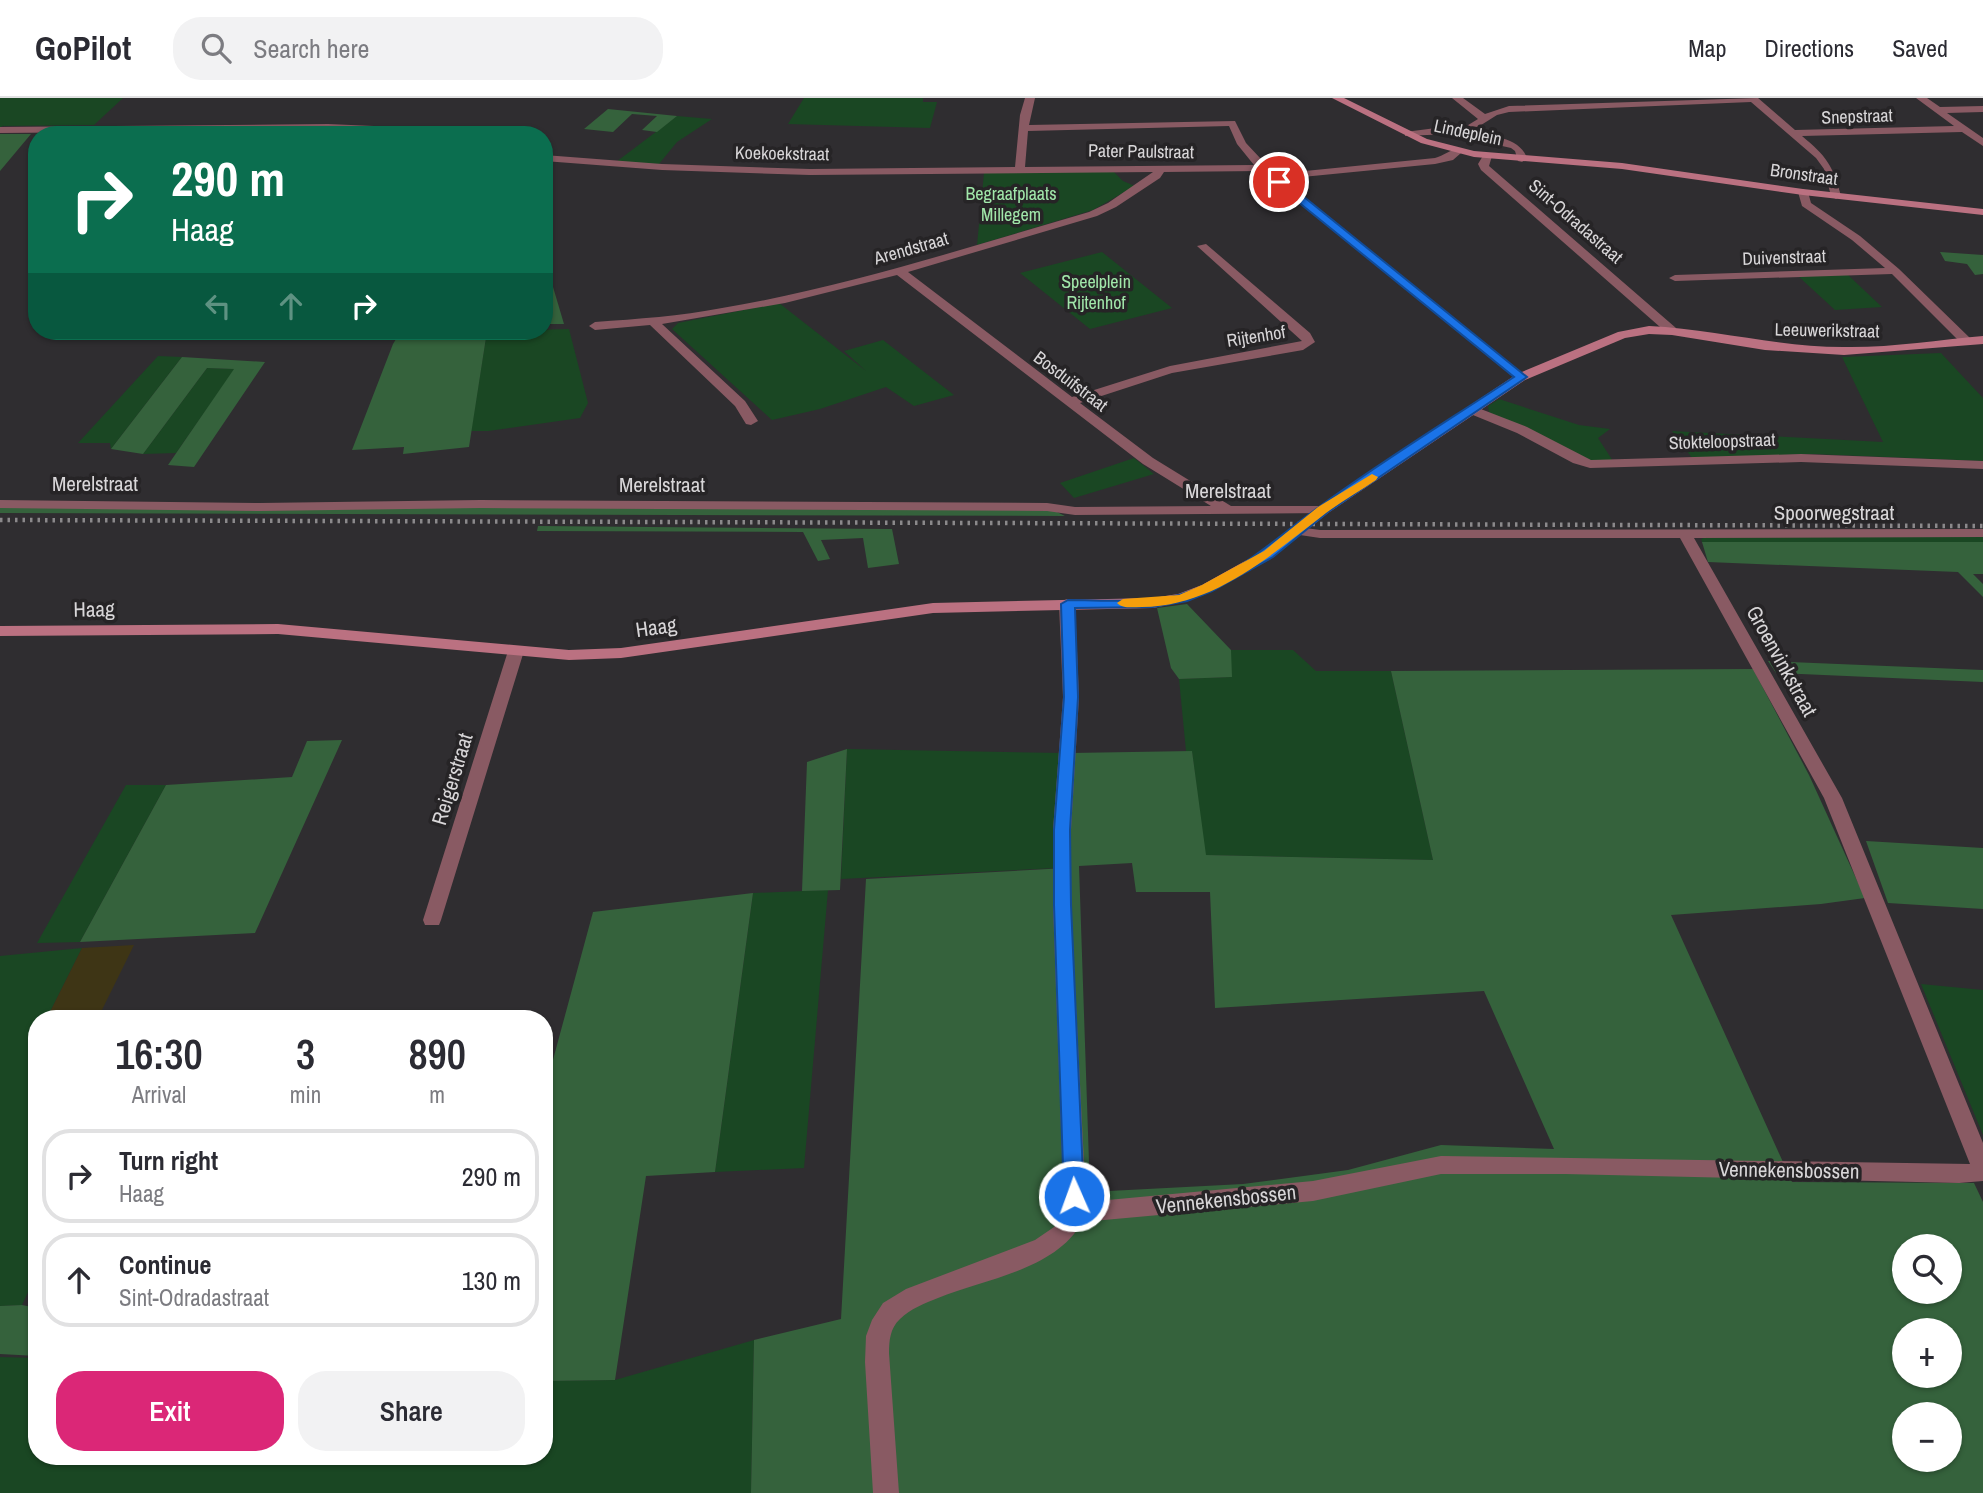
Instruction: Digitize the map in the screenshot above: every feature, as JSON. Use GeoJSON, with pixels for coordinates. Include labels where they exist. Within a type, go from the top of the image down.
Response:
{"type":"FeatureCollection","features":[{"type":"Feature","properties":{"kind":"street"},"geometry":{"type":"LineString","coordinates":[[1020,168],[1030,98]]}},
{"type":"Feature","properties":{"kind":"street","name":"Lindeplein"},"geometry":{"type":"LineString","coordinates":[[1337,98],[1408,134],[1458,151],[1487,156],[1622,166]]}},
{"type":"Feature","properties":{"kind":"street"},"geometry":{"type":"LineString","coordinates":[[1457,98],[1485,119]]}},
{"type":"Feature","properties":{"kind":"street"},"geometry":{"type":"LineString","coordinates":[[1464,132],[1494,113],[1509,108],[1753,98],[1826,163],[1836,196]]}},
{"type":"Feature","properties":{"kind":"street"},"geometry":{"type":"LineString","coordinates":[[1921,98],[1983,143]]}},
{"type":"Feature","properties":{"kind":"street"},"geometry":{"type":"LineString","coordinates":[[1938,110],[1983,109]]}},
{"type":"Feature","properties":{"kind":"street"},"geometry":{"type":"LineString","coordinates":[[1024,128],[1232,123],[1242,144],[1272,177],[1521,377]]}},
{"type":"Feature","properties":{"kind":"street","name":"Snepstraat"},"geometry":{"type":"LineString","coordinates":[[1794,133],[1963,129]]}},
{"type":"Feature","properties":{"kind":"street"},"geometry":{"type":"LineString","coordinates":[[0,130],[28,130]]}},
{"type":"Feature","properties":{"kind":"street","name":"Lindeplein"},"geometry":{"type":"LineString","coordinates":[[1408,134],[1431,131],[1464,132],[1514,146],[1520,150],[1522,159]]}},
{"type":"Feature","properties":{"kind":"street"},"geometry":{"type":"LineString","coordinates":[[1272,177],[1435,161],[1449,158],[1458,151]]}},
{"type":"Feature","properties":{"kind":"street","name":"Sint-Odradastraat"},"geometry":{"type":"LineString","coordinates":[[1487,156],[1483,164],[1485,168],[1672,331]]}},
{"type":"Feature","properties":{"kind":"street","name":"Koekoekstraat"},"geometry":{"type":"LineString","coordinates":[[553,159],[605,164],[774,171],[1020,168]]}},
{"type":"Feature","properties":{"kind":"street","name":"Bronstraat"},"geometry":{"type":"LineString","coordinates":[[1622,166],[1803,192],[1983,212]]}},
{"type":"Feature","properties":{"kind":"street","name":"Pater Paulstraat"},"geometry":{"type":"LineString","coordinates":[[1020,168],[1262,168]]}},
{"type":"Feature","properties":{"kind":"street","name":"Arendstraat"},"geometry":{"type":"LineString","coordinates":[[595,326],[655,324],[793,297],[899,271],[1093,214],[1134,191],[1156,176],[1161,168]]}},
{"type":"Feature","properties":{"kind":"street","name":"Duivenstraat"},"geometry":{"type":"LineString","coordinates":[[1803,192],[1806,204],[1856,238],[1895,271],[1967,342]]}},
{"type":"Feature","properties":{"kind":"street","name":"Rijtenhof"},"geometry":{"type":"LineString","coordinates":[[1070,402],[1170,370],[1303,346],[1309,342],[1281,313],[1202,246]]}},
{"type":"Feature","properties":{"kind":"street","name":"Bosduifstraat"},"geometry":{"type":"LineString","coordinates":[[899,271],[1148,461],[1228,511]]}},
{"type":"Feature","properties":{"kind":"street","name":"Duivenstraat"},"geometry":{"type":"LineString","coordinates":[[1675,278],[1895,271]]}},
{"type":"Feature","properties":{"kind":"street"},"geometry":{"type":"LineString","coordinates":[[1649,330],[1653,321],[1652,312]]}},
{"type":"Feature","properties":{"kind":"street"},"geometry":{"type":"LineString","coordinates":[[655,324],[740,404],[751,421]]}},
{"type":"Feature","properties":{"kind":"street"},"geometry":{"type":"LineString","coordinates":[[1298,531],[1323,510],[1521,377],[1622,335],[1649,330],[1672,331]]}},
{"type":"Feature","properties":{"kind":"street","name":"Leeuwerikstraat"},"geometry":{"type":"LineString","coordinates":[[1672,331],[1765,346],[1821,350],[1887,349],[1983,340]]}},
{"type":"Feature","properties":{"kind":"street","name":"Stokteloopstraat"},"geometry":{"type":"LineString","coordinates":[[1473,410],[1522,429],[1590,464],[1801,458],[1983,465]]}},
{"type":"Feature","properties":{"kind":"street","name":"Merelstraat"},"geometry":{"type":"LineString","coordinates":[[0,504],[260,507],[1021,507],[1075,511],[1323,510]]}},
{"type":"Feature","properties":{"kind":"street"},"geometry":{"type":"LineString","coordinates":[[1298,531],[1320,534],[1685,534]]}},
{"type":"Feature","properties":{"kind":"street","name":"Haag"},"geometry":{"type":"LineString","coordinates":[[0,631],[278,629],[569,655],[621,653],[933,608],[1153,603],[1182,598],[1207,588],[1268,554],[1298,531]]}},
{"type":"Feature","properties":{"kind":"street","name":"Spoorwegstraat"},"geometry":{"type":"LineString","coordinates":[[1685,534],[1983,533]]}},
{"type":"Feature","properties":{"kind":"street","name":"Groenvinkstraat"},"geometry":{"type":"LineString","coordinates":[[1685,534],[1833,798],[1983,1171]]}},
{"type":"Feature","properties":{"kind":"street"},"geometry":{"type":"LineString","coordinates":[[886,1493],[876,1352],[880,1324],[899,1304],[1042,1250],[1070,1229],[1075,1213],[1062,905],[1062,830],[1071,697],[1068,604]]}},
{"type":"Feature","properties":{"kind":"street","name":"Reigerstraat"},"geometry":{"type":"LineString","coordinates":[[432,920],[516,651]]}},
{"type":"Feature","properties":{"kind":"street","name":"Vennekensbossen"},"geometry":{"type":"LineString","coordinates":[[1075,1213],[1313,1191],[1441,1165],[1959,1174],[1983,1171]]}},
{"type":"Feature","properties":{"kind":"green space"},"geometry":{"type":"Polygon","coordinates":[[[0,98],[123,98],[94,125],[2,126],[0,129],[0,98]]]}},
{"type":"Feature","properties":{"kind":"green space"},"geometry":{"type":"Polygon","coordinates":[[[804,98],[923,98],[923,102],[937,102],[930,128],[788,124],[804,98]]]}},
{"type":"Feature","properties":{"kind":"green space"},"geometry":{"type":"Polygon","coordinates":[[[608,109],[677,116],[657,132],[642,130],[657,116],[632,114],[613,132],[584,129],[608,109]]]}},
{"type":"Feature","properties":{"kind":"green space"},"geometry":{"type":"Polygon","coordinates":[[[677,116],[712,119],[677,142],[659,164],[616,162],[677,116]]]}},
{"type":"Feature","properties":{"kind":"green space"},"geometry":{"type":"Polygon","coordinates":[[[0,134],[28,134],[28,138],[0,171],[0,134]]]}},
{"type":"Feature","properties":{"kind":"green space","name":"Begraafplaats Millegem"},"geometry":{"type":"Polygon","coordinates":[[[1113,171],[1123,181],[1135,186],[1093,210],[977,245],[984,173],[1113,171]]]}},
{"type":"Feature","properties":{"kind":"green space","name":"Speelplein Rijtenhof"},"geometry":{"type":"Polygon","coordinates":[[[1102,252],[1172,308],[1090,329],[1020,273],[1102,252]]]}},
{"type":"Feature","properties":{"kind":"green space"},"geometry":{"type":"Polygon","coordinates":[[[1940,252],[1983,255],[1983,274],[1975,275],[1967,264],[1945,261],[1940,252]]]}},
{"type":"Feature","properties":{"kind":"green space"},"geometry":{"type":"Polygon","coordinates":[[[1847,274],[1882,307],[1835,310],[1798,276],[1847,274]]]}},
{"type":"Feature","properties":{"kind":"green space"},"geometry":{"type":"Polygon","coordinates":[[[553,287],[564,324],[553,324],[553,287]]]}},
{"type":"Feature","properties":{"kind":"green space"},"geometry":{"type":"Polygon","coordinates":[[[779,303],[866,371],[844,351],[883,340],[954,395],[914,406],[886,387],[820,409],[772,420],[672,329],[678,323],[779,303]]]}},
{"type":"Feature","properties":{"kind":"green space"},"geometry":{"type":"Polygon","coordinates":[[[553,329],[569,329],[588,403],[580,418],[471,431],[486,340],[553,340],[553,329]]]}},
{"type":"Feature","properties":{"kind":"green space"},"geometry":{"type":"Polygon","coordinates":[[[395,340],[486,340],[469,447],[403,454],[404,447],[352,450],[395,340]]]}},
{"type":"Feature","properties":{"kind":"green space"},"geometry":{"type":"Polygon","coordinates":[[[1941,353],[1983,398],[1983,461],[1813,454],[1692,458],[1672,431],[1883,442],[1842,357],[1941,353]]]}},
{"type":"Feature","properties":{"kind":"green space"},"geometry":{"type":"Polygon","coordinates":[[[158,356],[182,357],[111,449],[110,443],[78,443],[158,356]]]}},
{"type":"Feature","properties":{"kind":"green space"},"geometry":{"type":"Polygon","coordinates":[[[182,357],[265,362],[194,467],[168,465],[234,369],[207,368],[143,454],[111,449],[182,357]]]}},
{"type":"Feature","properties":{"kind":"green space"},"geometry":{"type":"Polygon","coordinates":[[[207,368],[235,369],[176,453],[143,454],[207,368]]]}},
{"type":"Feature","properties":{"kind":"green space"},"geometry":{"type":"Polygon","coordinates":[[[1499,399],[1579,425],[1610,429],[1598,438],[1613,461],[1592,461],[1495,416],[1489,412],[1488,406],[1499,399]]]}},
{"type":"Feature","properties":{"kind":"green space"},"geometry":{"type":"Polygon","coordinates":[[[1134,458],[1154,474],[1074,498],[1060,483],[1134,458]]]}},
{"type":"Feature","properties":{"kind":"green space"},"geometry":{"type":"Polygon","coordinates":[[[0,508],[1037,510],[1055,511],[1065,516],[0,513],[0,508]]]}},
{"type":"Feature","properties":{"kind":"green space"},"geometry":{"type":"Polygon","coordinates":[[[538,526],[892,529],[899,564],[868,568],[863,538],[821,540],[830,559],[818,561],[803,532],[537,531],[538,526]]]}},
{"type":"Feature","properties":{"kind":"green space"},"geometry":{"type":"Polygon","coordinates":[[[1709,536],[1983,536],[1983,542],[1702,542],[1701,539],[1709,536]]]}},
{"type":"Feature","properties":{"kind":"green space"},"geometry":{"type":"Polygon","coordinates":[[[1702,542],[1983,542],[1983,574],[1973,574],[1983,584],[1983,597],[1958,572],[1708,562],[1702,542]]]}},
{"type":"Feature","properties":{"kind":"green space"},"geometry":{"type":"Polygon","coordinates":[[[1187,604],[1231,650],[1232,677],[1179,679],[1171,668],[1157,608],[1187,604]]]}},
{"type":"Feature","properties":{"kind":"green space"},"geometry":{"type":"Polygon","coordinates":[[[1231,650],[1293,650],[1316,671],[1391,671],[1433,860],[1205,855],[1192,752],[1186,751],[1179,679],[1231,677],[1231,650]]]}},
{"type":"Feature","properties":{"kind":"green space"},"geometry":{"type":"Polygon","coordinates":[[[1768,661],[1983,670],[1983,682],[1776,673],[1768,661]]]}},
{"type":"Feature","properties":{"kind":"green space"},"geometry":{"type":"Polygon","coordinates":[[[1753,669],[1809,775],[1865,898],[1821,904],[1671,915],[1792,1182],[1974,1183],[1983,1202],[1983,1493],[751,1493],[754,1340],[841,1319],[866,879],[1066,868],[1071,753],[1192,751],[1206,855],[1433,860],[1391,671],[1753,669]],[[1132,863],[1079,866],[1090,1192],[1243,1184],[1348,1170],[1441,1145],[1554,1149],[1484,991],[1215,1008],[1210,892],[1136,892],[1132,863]]]}},
{"type":"Feature","properties":{"kind":"green space"},"geometry":{"type":"Polygon","coordinates":[[[342,740],[255,933],[80,942],[166,785],[292,777],[307,741],[342,740]]]}},
{"type":"Feature","properties":{"kind":"green space"},"geometry":{"type":"Polygon","coordinates":[[[847,749],[1062,753],[1057,868],[841,879],[847,749]]]}},
{"type":"Feature","properties":{"kind":"green space"},"geometry":{"type":"Polygon","coordinates":[[[847,749],[840,890],[802,891],[807,762],[847,749]]]}},
{"type":"Feature","properties":{"kind":"green space"},"geometry":{"type":"Polygon","coordinates":[[[126,785],[166,785],[80,942],[37,943],[126,785]]]}},
{"type":"Feature","properties":{"kind":"green space"},"geometry":{"type":"Polygon","coordinates":[[[1866,841],[1983,848],[1983,909],[1888,903],[1866,841]]]}},
{"type":"Feature","properties":{"kind":"green space"},"geometry":{"type":"Polygon","coordinates":[[[828,890],[804,1168],[715,1172],[753,893],[828,890]]]}},
{"type":"Feature","properties":{"kind":"green space"},"geometry":{"type":"Polygon","coordinates":[[[753,893],[715,1172],[646,1176],[615,1380],[553,1381],[553,1060],[593,912],[753,893]]]}},
{"type":"Feature","properties":{"kind":"green space"},"geometry":{"type":"Polygon","coordinates":[[[82,948],[51,1010],[28,1010],[28,1292],[22,1305],[0,1306],[0,956],[82,948]]]}},
{"type":"Feature","properties":{"kind":"green space"},"geometry":{"type":"Polygon","coordinates":[[[1921,984],[1983,990],[1983,1135],[1921,984]]]}},
{"type":"Feature","properties":{"kind":"green space"},"geometry":{"type":"Polygon","coordinates":[[[0,1306],[28,1306],[28,1356],[0,1354],[0,1306]]]}},
{"type":"Feature","properties":{"kind":"green space"},"geometry":{"type":"Polygon","coordinates":[[[754,1340],[751,1493],[0,1493],[0,1357],[28,1358],[28,1465],[553,1465],[553,1381],[615,1380],[754,1340]]]}},
{"type":"Feature","properties":{"kind":"sand"},"geometry":{"type":"Polygon","coordinates":[[[134,945],[102,1010],[51,1010],[82,948],[134,945]]]}},
{"type":"Feature","properties":{"kind":"railway"},"geometry":{"type":"LineString","coordinates":[[0,520],[1983,526]]}},
{"type":"Feature","properties":{"kind":"slow traffic"},"geometry":{"type":"LineString","coordinates":[[1123,603],[1153,603],[1182,598],[1207,588],[1268,554],[1323,510],[1372,477]]}},
{"type":"Feature","properties":{"kind":"route"},"geometry":{"type":"LineString","coordinates":[[1074,1196],[1062,905],[1062,830],[1071,697],[1068,604],[1153,603],[1182,598],[1207,588],[1268,554],[1323,510],[1521,377],[1279,182]]}}]}
